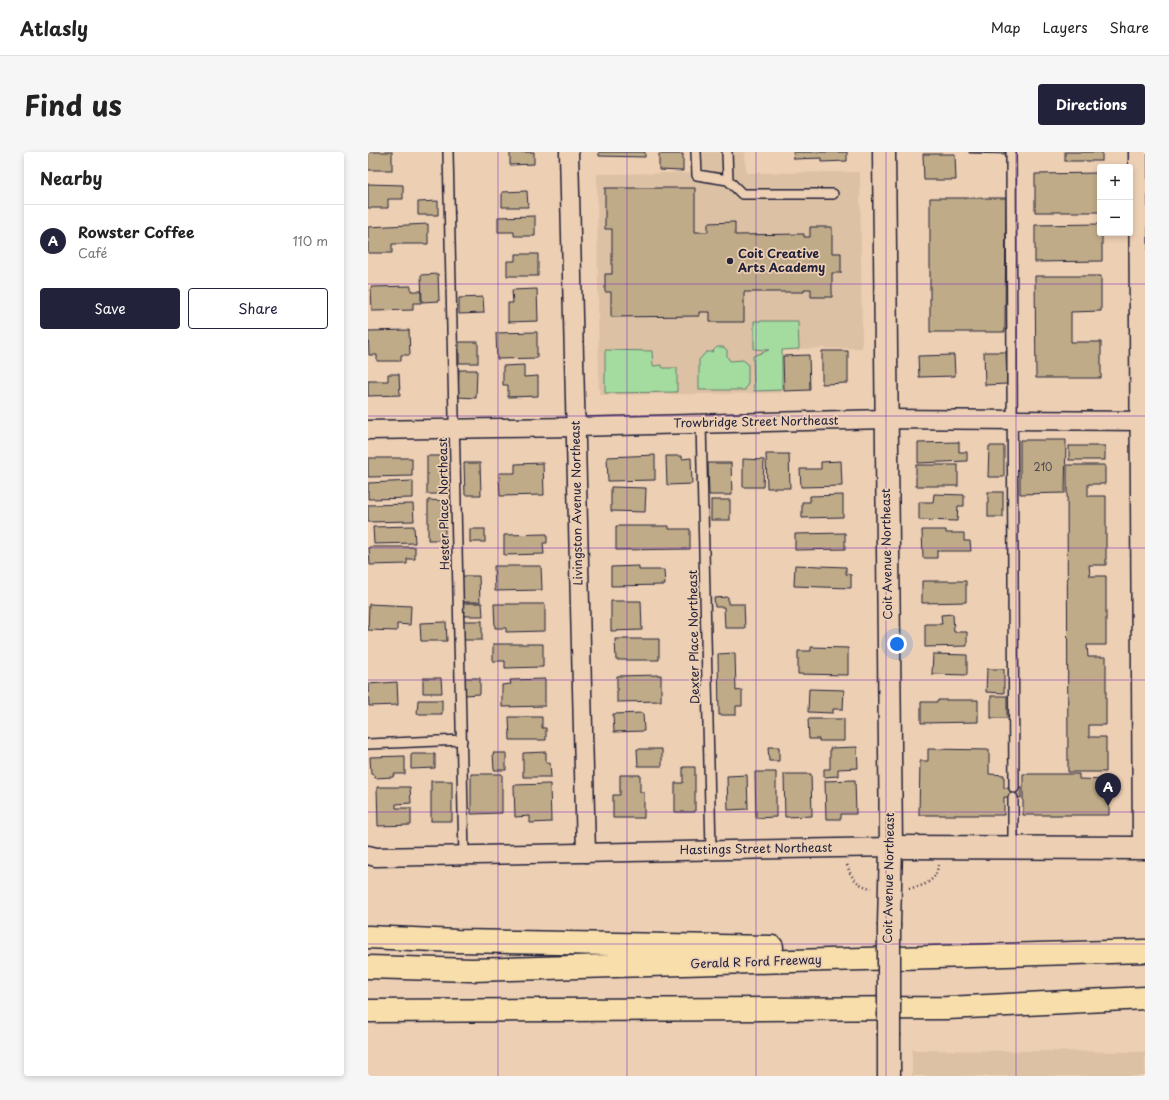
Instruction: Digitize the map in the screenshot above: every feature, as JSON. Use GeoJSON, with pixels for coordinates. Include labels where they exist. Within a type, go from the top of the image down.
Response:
{"type":"FeatureCollection","features":[{"type":"Feature","properties":{"kind":"highway"},"geometry":{"type":"LineString","coordinates":[[368,937],[465,942],[1069,952]]}},
{"type":"Feature","properties":{"kind":"highway","name":"Gerald R Ford Freeway"},"geometry":{"type":"LineString","coordinates":[[368,967],[472,970],[1145,951]]}},
{"type":"Feature","properties":{"kind":"highway"},"geometry":{"type":"LineString","coordinates":[[947,1008],[1145,998]]}},
{"type":"Feature","properties":{"kind":"highway"},"geometry":{"type":"LineString","coordinates":[[368,1011],[947,1008],[1145,1010]]}},
{"type":"Feature","properties":{"kind":"street","name":"Livingston Avenue Northeast"},"geometry":{"type":"LineString","coordinates":[[569,152],[586,854]]}},
{"type":"Feature","properties":{"kind":"street","name":"Coit Avenue Northeast"},"geometry":{"type":"LineString","coordinates":[[884,152],[891,847],[888,1036],[889,1076]]}},
{"type":"Feature","properties":{"kind":"street"},"geometry":{"type":"LineString","coordinates":[[1138,152],[1142,421],[1144,848]]}},
{"type":"Feature","properties":{"kind":"street","name":"Trowbridge Street Northeast"},"geometry":{"type":"LineString","coordinates":[[368,430],[575,427],[886,419],[1142,421]]}},
{"type":"Feature","properties":{"kind":"street","name":"Hastings Street Northeast"},"geometry":{"type":"LineString","coordinates":[[368,855],[376,857],[464,856],[891,847],[1144,848]]}},
{"type":"Feature","properties":{"kind":"lane","name":"Hester Place Northeast"},"geometry":{"type":"LineString","coordinates":[[448,152],[464,856]]}},
{"type":"Feature","properties":{"kind":"lane"},"geometry":{"type":"LineString","coordinates":[[696,152],[697,175],[728,180],[742,194],[834,194]]}},
{"type":"Feature","properties":{"kind":"lane"},"geometry":{"type":"LineString","coordinates":[[727,152],[728,180]]}},
{"type":"Feature","properties":{"kind":"lane"},"geometry":{"type":"LineString","coordinates":[[1011,152],[1013,847]]}},
{"type":"Feature","properties":{"kind":"lane","name":"Dexter Place Northeast"},"geometry":{"type":"LineString","coordinates":[[701,423],[711,850]]}},
{"type":"Feature","properties":{"kind":"lane"},"geometry":{"type":"LineString","coordinates":[[368,744],[462,740]]}},
{"type":"Feature","properties":{"kind":"path"},"geometry":{"type":"LineString","coordinates":[[909,888],[920,887],[934,877],[938,870],[938,859]]}},
{"type":"Feature","properties":{"kind":"path"},"geometry":{"type":"LineString","coordinates":[[846,862],[854,880],[860,884],[878,889]]}},
{"type":"Feature","properties":{"kind":"shaded area","name":"Coit Creative Arts Academy"},"geometry":{"type":"Polygon","coordinates":[[[695,152],[745,152],[746,173],[860,172],[862,348],[782,349],[782,393],[599,395],[597,174],[695,173],[695,152]]]}},
{"type":"Feature","properties":{"kind":"shaded area"},"geometry":{"type":"Polygon","coordinates":[[[912,1050],[1145,1052],[1145,1076],[912,1076],[912,1050]]]}},
{"type":"Feature","properties":{"kind":"green space"},"geometry":{"type":"Polygon","coordinates":[[[754,321],[798,321],[799,349],[782,350],[782,390],[754,391],[753,356],[769,350],[754,349],[754,321]]]}},
{"type":"Feature","properties":{"kind":"green space"},"geometry":{"type":"Polygon","coordinates":[[[717,347],[723,347],[727,350],[727,356],[730,361],[743,360],[748,364],[748,383],[745,390],[699,390],[699,360],[706,352],[712,352],[717,347]]]}},
{"type":"Feature","properties":{"kind":"green space"},"geometry":{"type":"Polygon","coordinates":[[[605,350],[652,351],[653,366],[661,365],[663,368],[677,368],[677,392],[605,393],[605,350]]]}},
{"type":"Feature","properties":{"kind":"building"},"geometry":{"type":"Polygon","coordinates":[[[368,152],[392,152],[392,170],[368,170],[368,152]]]}},
{"type":"Feature","properties":{"kind":"building"},"geometry":{"type":"Polygon","coordinates":[[[510,152],[534,152],[534,164],[510,165],[510,152]]]}},
{"type":"Feature","properties":{"kind":"building"},"geometry":{"type":"Polygon","coordinates":[[[599,152],[645,152],[645,157],[599,156],[599,152]]]}},
{"type":"Feature","properties":{"kind":"building"},"geometry":{"type":"Polygon","coordinates":[[[793,152],[847,152],[847,161],[822,162],[822,158],[794,159],[793,152]]]}},
{"type":"Feature","properties":{"kind":"building"},"geometry":{"type":"Polygon","coordinates":[[[1005,152],[1005,154],[969,153],[1005,152]]]}},
{"type":"Feature","properties":{"kind":"building"},"geometry":{"type":"Polygon","coordinates":[[[1065,152],[1102,152],[1102,161],[1065,161],[1065,152]]]}},
{"type":"Feature","properties":{"kind":"building"},"geometry":{"type":"Polygon","coordinates":[[[659,154],[683,154],[683,171],[659,170],[659,154]]]}},
{"type":"Feature","properties":{"kind":"building"},"geometry":{"type":"Polygon","coordinates":[[[923,154],[955,154],[956,180],[924,180],[923,154]]]}},
{"type":"Feature","properties":{"kind":"building"},"geometry":{"type":"Polygon","coordinates":[[[1097,173],[1097,212],[1035,212],[1035,174],[1097,173]]]}},
{"type":"Feature","properties":{"kind":"building"},"geometry":{"type":"Polygon","coordinates":[[[368,184],[403,185],[403,199],[388,199],[388,208],[368,208],[368,184]]]}},
{"type":"Feature","properties":{"kind":"building"},"geometry":{"type":"Polygon","coordinates":[[[605,188],[695,188],[695,232],[708,232],[708,223],[735,222],[735,235],[804,234],[804,237],[810,237],[810,227],[832,227],[832,253],[841,253],[841,273],[832,273],[832,297],[811,297],[811,289],[804,289],[804,292],[744,292],[744,322],[710,322],[710,312],[699,312],[699,316],[611,317],[611,292],[605,292],[605,274],[612,274],[612,229],[605,229],[605,188]]]}},
{"type":"Feature","properties":{"kind":"building"},"geometry":{"type":"Polygon","coordinates":[[[527,191],[528,207],[502,207],[502,192],[527,191]]]}},
{"type":"Feature","properties":{"kind":"building"},"geometry":{"type":"Polygon","coordinates":[[[930,198],[1006,198],[1005,332],[930,332],[930,198]]]}},
{"type":"Feature","properties":{"kind":"building"},"geometry":{"type":"Polygon","coordinates":[[[438,201],[438,215],[418,215],[418,202],[438,201]]]}},
{"type":"Feature","properties":{"kind":"building"},"geometry":{"type":"Polygon","coordinates":[[[535,216],[535,236],[514,236],[514,232],[498,232],[498,217],[535,216]]]}},
{"type":"Feature","properties":{"kind":"building"},"geometry":{"type":"Polygon","coordinates":[[[428,224],[428,244],[392,244],[392,253],[368,253],[368,227],[428,224]]]}},
{"type":"Feature","properties":{"kind":"building"},"geometry":{"type":"Polygon","coordinates":[[[1097,224],[1097,236],[1102,236],[1102,261],[1035,262],[1035,225],[1097,224]]]}},
{"type":"Feature","properties":{"kind":"building"},"geometry":{"type":"Polygon","coordinates":[[[515,254],[538,254],[538,276],[507,276],[507,261],[515,261],[515,254]]]}},
{"type":"Feature","properties":{"kind":"building"},"geometry":{"type":"Polygon","coordinates":[[[438,274],[439,301],[422,302],[421,275],[438,274]]]}},
{"type":"Feature","properties":{"kind":"building"},"geometry":{"type":"Polygon","coordinates":[[[1035,276],[1101,276],[1101,311],[1071,312],[1071,342],[1101,342],[1101,378],[1036,378],[1035,276]]]}},
{"type":"Feature","properties":{"kind":"building"},"geometry":{"type":"Polygon","coordinates":[[[411,286],[411,291],[421,291],[421,303],[413,303],[413,310],[372,311],[371,287],[411,286]]]}},
{"type":"Feature","properties":{"kind":"building"},"geometry":{"type":"Polygon","coordinates":[[[537,289],[538,321],[508,322],[508,303],[513,303],[512,290],[537,289]]]}},
{"type":"Feature","properties":{"kind":"building"},"geometry":{"type":"Polygon","coordinates":[[[483,297],[484,313],[459,314],[459,298],[483,297]]]}},
{"type":"Feature","properties":{"kind":"building"},"geometry":{"type":"Polygon","coordinates":[[[409,330],[410,355],[401,355],[401,361],[377,361],[377,355],[369,355],[368,331],[409,330]]]}},
{"type":"Feature","properties":{"kind":"building"},"geometry":{"type":"Polygon","coordinates":[[[537,332],[537,358],[497,359],[496,333],[537,332]]]}},
{"type":"Feature","properties":{"kind":"building"},"geometry":{"type":"Polygon","coordinates":[[[459,342],[478,342],[478,363],[459,363],[459,342]]]}},
{"type":"Feature","properties":{"kind":"building"},"geometry":{"type":"Polygon","coordinates":[[[822,351],[848,351],[848,383],[822,384],[822,351]]]}},
{"type":"Feature","properties":{"kind":"building"},"geometry":{"type":"Polygon","coordinates":[[[984,352],[1006,352],[1007,384],[985,385],[984,352]]]}},
{"type":"Feature","properties":{"kind":"building"},"geometry":{"type":"Polygon","coordinates":[[[809,355],[810,390],[784,391],[783,356],[809,355]]]}},
{"type":"Feature","properties":{"kind":"building"},"geometry":{"type":"Polygon","coordinates":[[[954,355],[955,376],[919,377],[918,356],[954,355]]]}},
{"type":"Feature","properties":{"kind":"building"},"geometry":{"type":"Polygon","coordinates":[[[524,365],[524,377],[538,376],[538,396],[508,397],[508,385],[503,385],[503,366],[524,365]]]}},
{"type":"Feature","properties":{"kind":"building"},"geometry":{"type":"Polygon","coordinates":[[[459,370],[477,370],[476,398],[458,397],[459,370]]]}},
{"type":"Feature","properties":{"kind":"building"},"geometry":{"type":"Polygon","coordinates":[[[388,374],[399,374],[400,395],[368,396],[368,381],[388,381],[388,374]]]}},
{"type":"Feature","properties":{"kind":"building"},"geometry":{"type":"Polygon","coordinates":[[[1020,440],[1066,440],[1065,493],[1020,494],[1020,440]]]}},
{"type":"Feature","properties":{"kind":"building"},"geometry":{"type":"Polygon","coordinates":[[[959,442],[959,452],[967,452],[967,461],[918,463],[918,443],[959,442]]]}},
{"type":"Feature","properties":{"kind":"building"},"geometry":{"type":"Polygon","coordinates":[[[989,446],[1004,446],[1004,477],[988,477],[989,446]]]}},
{"type":"Feature","properties":{"kind":"building"},"geometry":{"type":"Polygon","coordinates":[[[1069,446],[1105,446],[1105,460],[1069,460],[1069,446]]]}},
{"type":"Feature","properties":{"kind":"building"},"geometry":{"type":"Polygon","coordinates":[[[766,454],[789,454],[790,488],[767,488],[766,454]]]}},
{"type":"Feature","properties":{"kind":"building"},"geometry":{"type":"Polygon","coordinates":[[[655,455],[655,480],[608,481],[607,457],[655,455]]]}},
{"type":"Feature","properties":{"kind":"building"},"geometry":{"type":"Polygon","coordinates":[[[427,456],[444,456],[444,494],[427,494],[427,456]]]}},
{"type":"Feature","properties":{"kind":"building"},"geometry":{"type":"Polygon","coordinates":[[[666,456],[682,456],[682,459],[691,458],[692,484],[667,485],[666,456]]]}},
{"type":"Feature","properties":{"kind":"building"},"geometry":{"type":"Polygon","coordinates":[[[368,458],[412,458],[412,476],[368,477],[368,458]]]}},
{"type":"Feature","properties":{"kind":"building"},"geometry":{"type":"Polygon","coordinates":[[[743,459],[764,460],[763,487],[743,487],[743,459]]]}},
{"type":"Feature","properties":{"kind":"building"},"geometry":{"type":"Polygon","coordinates":[[[841,461],[842,486],[801,487],[800,469],[821,469],[821,462],[841,461]]]}},
{"type":"Feature","properties":{"kind":"building"},"geometry":{"type":"Polygon","coordinates":[[[464,463],[480,463],[481,495],[465,495],[464,463]]]}},
{"type":"Feature","properties":{"kind":"building"},"geometry":{"type":"Polygon","coordinates":[[[543,463],[544,495],[500,496],[499,473],[515,473],[515,464],[543,463]]]}},
{"type":"Feature","properties":{"kind":"building"},"geometry":{"type":"Polygon","coordinates":[[[708,463],[731,463],[732,495],[709,495],[708,463]]]}},
{"type":"Feature","properties":{"kind":"building"},"geometry":{"type":"Polygon","coordinates":[[[916,465],[958,465],[958,486],[916,486],[916,465]]]}},
{"type":"Feature","properties":{"kind":"building"},"geometry":{"type":"Polygon","coordinates":[[[1067,465],[1105,465],[1105,484],[1088,484],[1088,496],[1106,496],[1106,565],[1089,565],[1090,576],[1106,576],[1106,645],[1087,645],[1088,657],[1106,657],[1106,725],[1089,725],[1089,737],[1106,737],[1106,772],[1068,772],[1067,465]]]}},
{"type":"Feature","properties":{"kind":"building"},"geometry":{"type":"Polygon","coordinates":[[[413,481],[413,498],[368,499],[368,483],[413,481]]]}},
{"type":"Feature","properties":{"kind":"building"},"geometry":{"type":"Polygon","coordinates":[[[611,487],[646,488],[645,512],[611,511],[611,487]]]}},
{"type":"Feature","properties":{"kind":"building"},"geometry":{"type":"Polygon","coordinates":[[[988,492],[1003,492],[1003,517],[988,517],[988,492]]]}},
{"type":"Feature","properties":{"kind":"building"},"geometry":{"type":"Polygon","coordinates":[[[934,494],[964,495],[964,506],[958,506],[957,521],[919,520],[919,502],[933,502],[934,494]]]}},
{"type":"Feature","properties":{"kind":"building"},"geometry":{"type":"Polygon","coordinates":[[[843,495],[843,517],[802,518],[802,502],[810,502],[810,496],[843,495]]]}},
{"type":"Feature","properties":{"kind":"building"},"geometry":{"type":"Polygon","coordinates":[[[428,500],[445,501],[445,540],[428,540],[428,500]]]}},
{"type":"Feature","properties":{"kind":"building"},"geometry":{"type":"Polygon","coordinates":[[[711,500],[730,500],[730,520],[711,520],[711,500]]]}},
{"type":"Feature","properties":{"kind":"building"},"geometry":{"type":"Polygon","coordinates":[[[413,504],[414,521],[368,522],[368,505],[413,504]]]}},
{"type":"Feature","properties":{"kind":"building"},"geometry":{"type":"Polygon","coordinates":[[[414,526],[415,543],[374,544],[373,527],[414,526]]]}},
{"type":"Feature","properties":{"kind":"building"},"geometry":{"type":"Polygon","coordinates":[[[616,526],[669,526],[669,529],[690,529],[690,549],[616,550],[616,526]]]}},
{"type":"Feature","properties":{"kind":"building"},"geometry":{"type":"Polygon","coordinates":[[[470,529],[485,529],[485,542],[470,542],[470,529]]]}},
{"type":"Feature","properties":{"kind":"building"},"geometry":{"type":"Polygon","coordinates":[[[922,530],[946,530],[946,533],[964,533],[964,541],[970,541],[971,551],[937,551],[937,558],[923,558],[922,530]]]}},
{"type":"Feature","properties":{"kind":"building"},"geometry":{"type":"Polygon","coordinates":[[[845,533],[845,549],[795,550],[795,534],[845,533]]]}},
{"type":"Feature","properties":{"kind":"building"},"geometry":{"type":"Polygon","coordinates":[[[547,534],[547,543],[543,543],[544,554],[504,555],[504,535],[547,534]]]}},
{"type":"Feature","properties":{"kind":"building"},"geometry":{"type":"Polygon","coordinates":[[[369,547],[415,547],[415,559],[407,559],[407,564],[370,565],[369,547]]]}},
{"type":"Feature","properties":{"kind":"building"},"geometry":{"type":"Polygon","coordinates":[[[795,565],[846,567],[846,574],[851,575],[851,588],[794,586],[795,565]]]}},
{"type":"Feature","properties":{"kind":"building"},"geometry":{"type":"Polygon","coordinates":[[[494,566],[541,566],[542,590],[495,591],[494,566]]]}},
{"type":"Feature","properties":{"kind":"building"},"geometry":{"type":"Polygon","coordinates":[[[639,566],[639,570],[664,570],[665,585],[611,586],[611,567],[639,566]]]}},
{"type":"Feature","properties":{"kind":"building"},"geometry":{"type":"Polygon","coordinates":[[[460,576],[479,576],[480,602],[461,602],[460,576]]]}},
{"type":"Feature","properties":{"kind":"building"},"geometry":{"type":"Polygon","coordinates":[[[922,581],[966,581],[966,602],[922,603],[922,581]]]}},
{"type":"Feature","properties":{"kind":"building"},"geometry":{"type":"Polygon","coordinates":[[[728,597],[728,604],[744,604],[745,628],[725,628],[724,607],[715,607],[714,598],[728,597]]]}},
{"type":"Feature","properties":{"kind":"building"},"geometry":{"type":"Polygon","coordinates":[[[611,601],[641,601],[642,630],[611,631],[611,601]]]}},
{"type":"Feature","properties":{"kind":"building"},"geometry":{"type":"Polygon","coordinates":[[[463,603],[482,603],[483,616],[464,616],[463,603]]]}},
{"type":"Feature","properties":{"kind":"building"},"geometry":{"type":"Polygon","coordinates":[[[369,604],[411,606],[410,625],[397,624],[397,631],[368,630],[369,604]]]}},
{"type":"Feature","properties":{"kind":"building"},"geometry":{"type":"Polygon","coordinates":[[[494,604],[545,604],[545,631],[506,632],[506,628],[495,628],[494,604]]]}},
{"type":"Feature","properties":{"kind":"building"},"geometry":{"type":"Polygon","coordinates":[[[953,614],[954,632],[967,632],[967,646],[925,647],[925,624],[942,624],[941,615],[953,614]]]}},
{"type":"Feature","properties":{"kind":"building"},"geometry":{"type":"Polygon","coordinates":[[[462,621],[482,621],[482,640],[462,640],[462,621]]]}},
{"type":"Feature","properties":{"kind":"building"},"geometry":{"type":"Polygon","coordinates":[[[446,622],[447,641],[421,641],[420,623],[446,622]]]}},
{"type":"Feature","properties":{"kind":"building"},"geometry":{"type":"Polygon","coordinates":[[[615,639],[659,639],[659,660],[616,660],[615,639]]]}},
{"type":"Feature","properties":{"kind":"building"},"geometry":{"type":"Polygon","coordinates":[[[493,644],[543,644],[543,667],[505,668],[505,661],[493,661],[493,644]]]}},
{"type":"Feature","properties":{"kind":"building"},"geometry":{"type":"Polygon","coordinates":[[[811,647],[848,648],[848,675],[798,674],[798,651],[811,651],[811,647]]]}},
{"type":"Feature","properties":{"kind":"building"},"geometry":{"type":"Polygon","coordinates":[[[735,653],[736,691],[742,690],[742,706],[736,706],[736,715],[719,715],[718,654],[735,653]]]}},
{"type":"Feature","properties":{"kind":"building"},"geometry":{"type":"Polygon","coordinates":[[[933,654],[967,655],[967,675],[932,674],[933,654]]]}},
{"type":"Feature","properties":{"kind":"building"},"geometry":{"type":"Polygon","coordinates":[[[987,669],[1004,669],[1004,693],[986,692],[987,669]]]}},
{"type":"Feature","properties":{"kind":"building"},"geometry":{"type":"Polygon","coordinates":[[[661,675],[661,701],[617,702],[617,676],[661,675]]]}},
{"type":"Feature","properties":{"kind":"building"},"geometry":{"type":"Polygon","coordinates":[[[423,678],[441,678],[442,693],[423,693],[423,678]]]}},
{"type":"Feature","properties":{"kind":"building"},"geometry":{"type":"Polygon","coordinates":[[[465,678],[480,678],[480,694],[465,695],[465,678]]]}},
{"type":"Feature","properties":{"kind":"building"},"geometry":{"type":"Polygon","coordinates":[[[545,679],[545,706],[502,707],[502,685],[511,684],[510,680],[545,679]]]}},
{"type":"Feature","properties":{"kind":"building"},"geometry":{"type":"Polygon","coordinates":[[[397,682],[398,705],[369,706],[368,684],[397,682]]]}},
{"type":"Feature","properties":{"kind":"building"},"geometry":{"type":"Polygon","coordinates":[[[809,689],[844,690],[843,709],[833,709],[833,713],[808,712],[809,689]]]}},
{"type":"Feature","properties":{"kind":"building"},"geometry":{"type":"Polygon","coordinates":[[[991,696],[1007,696],[1007,718],[991,718],[991,696]]]}},
{"type":"Feature","properties":{"kind":"building"},"geometry":{"type":"Polygon","coordinates":[[[418,700],[442,700],[442,714],[417,714],[418,700]]]}},
{"type":"Feature","properties":{"kind":"building"},"geometry":{"type":"Polygon","coordinates":[[[938,700],[978,700],[978,722],[921,723],[921,702],[938,702],[938,700]]]}},
{"type":"Feature","properties":{"kind":"building"},"geometry":{"type":"Polygon","coordinates":[[[643,713],[644,731],[614,732],[613,714],[643,713]]]}},
{"type":"Feature","properties":{"kind":"building"},"geometry":{"type":"Polygon","coordinates":[[[509,717],[542,717],[542,728],[546,728],[546,740],[510,740],[509,717]]]}},
{"type":"Feature","properties":{"kind":"building"},"geometry":{"type":"Polygon","coordinates":[[[808,719],[844,719],[844,741],[819,741],[819,739],[809,739],[808,719]]]}},
{"type":"Feature","properties":{"kind":"building"},"geometry":{"type":"Polygon","coordinates":[[[768,747],[779,747],[779,761],[769,761],[768,747]]]}},
{"type":"Feature","properties":{"kind":"building"},"geometry":{"type":"Polygon","coordinates":[[[857,747],[858,768],[838,769],[838,776],[824,777],[824,769],[830,769],[830,748],[857,747]]]}},
{"type":"Feature","properties":{"kind":"building"},"geometry":{"type":"Polygon","coordinates":[[[637,749],[662,749],[662,766],[638,766],[637,749]]]}},
{"type":"Feature","properties":{"kind":"building"},"geometry":{"type":"Polygon","coordinates":[[[928,749],[989,750],[989,774],[1004,775],[1004,788],[1021,788],[1021,798],[1004,797],[1004,815],[919,815],[920,761],[928,761],[928,749]]]}},
{"type":"Feature","properties":{"kind":"building"},"geometry":{"type":"Polygon","coordinates":[[[546,752],[546,763],[550,763],[551,777],[523,777],[523,753],[546,752]]]}},
{"type":"Feature","properties":{"kind":"building"},"geometry":{"type":"Polygon","coordinates":[[[493,753],[506,753],[506,770],[494,770],[493,753]]]}},
{"type":"Feature","properties":{"kind":"building"},"geometry":{"type":"Polygon","coordinates":[[[411,754],[435,754],[435,768],[411,769],[411,754]]]}},
{"type":"Feature","properties":{"kind":"building"},"geometry":{"type":"Polygon","coordinates":[[[405,756],[405,774],[394,774],[393,777],[375,778],[374,775],[371,774],[370,757],[405,756]]]}},
{"type":"Feature","properties":{"kind":"building"},"geometry":{"type":"Polygon","coordinates":[[[683,767],[695,767],[695,812],[675,812],[675,783],[683,783],[683,767]]]}},
{"type":"Feature","properties":{"kind":"building"},"geometry":{"type":"Polygon","coordinates":[[[755,772],[776,772],[776,817],[756,818],[755,772]]]}},
{"type":"Feature","properties":{"kind":"building"},"geometry":{"type":"Polygon","coordinates":[[[471,774],[502,774],[502,813],[471,814],[471,774]]]}},
{"type":"Feature","properties":{"kind":"building"},"geometry":{"type":"Polygon","coordinates":[[[784,774],[811,774],[812,816],[785,817],[784,774]]]}},
{"type":"Feature","properties":{"kind":"building"},"geometry":{"type":"Polygon","coordinates":[[[1023,774],[1079,774],[1079,779],[1109,780],[1109,815],[1023,815],[1023,774]]]}},
{"type":"Feature","properties":{"kind":"building"},"geometry":{"type":"Polygon","coordinates":[[[620,775],[640,775],[640,792],[644,792],[644,818],[613,818],[613,795],[620,795],[620,775]]]}},
{"type":"Feature","properties":{"kind":"building"},"geometry":{"type":"Polygon","coordinates":[[[747,775],[748,809],[728,810],[727,776],[747,775]]]}},
{"type":"Feature","properties":{"kind":"building"},"geometry":{"type":"Polygon","coordinates":[[[855,780],[856,814],[841,814],[841,819],[826,819],[825,781],[855,780]]]}},
{"type":"Feature","properties":{"kind":"building"},"geometry":{"type":"Polygon","coordinates":[[[431,781],[452,781],[452,821],[431,821],[431,781]]]}},
{"type":"Feature","properties":{"kind":"building"},"geometry":{"type":"Polygon","coordinates":[[[550,784],[551,822],[530,823],[530,816],[515,817],[514,785],[550,784]]]}},
{"type":"Feature","properties":{"kind":"building"},"geometry":{"type":"Polygon","coordinates":[[[377,787],[410,787],[411,803],[396,804],[396,808],[411,808],[411,825],[378,826],[377,787]]]}},
{"type":"Feature","properties":{"kind":"place","name":"Coit Creative Arts Academy"},"geometry":{"type":"Point","coordinates":[730,261]}},
{"type":"Feature","properties":{"kind":"place","name":"Rowster Coffee"},"geometry":{"type":"Point","coordinates":[1108,806]}}]}
